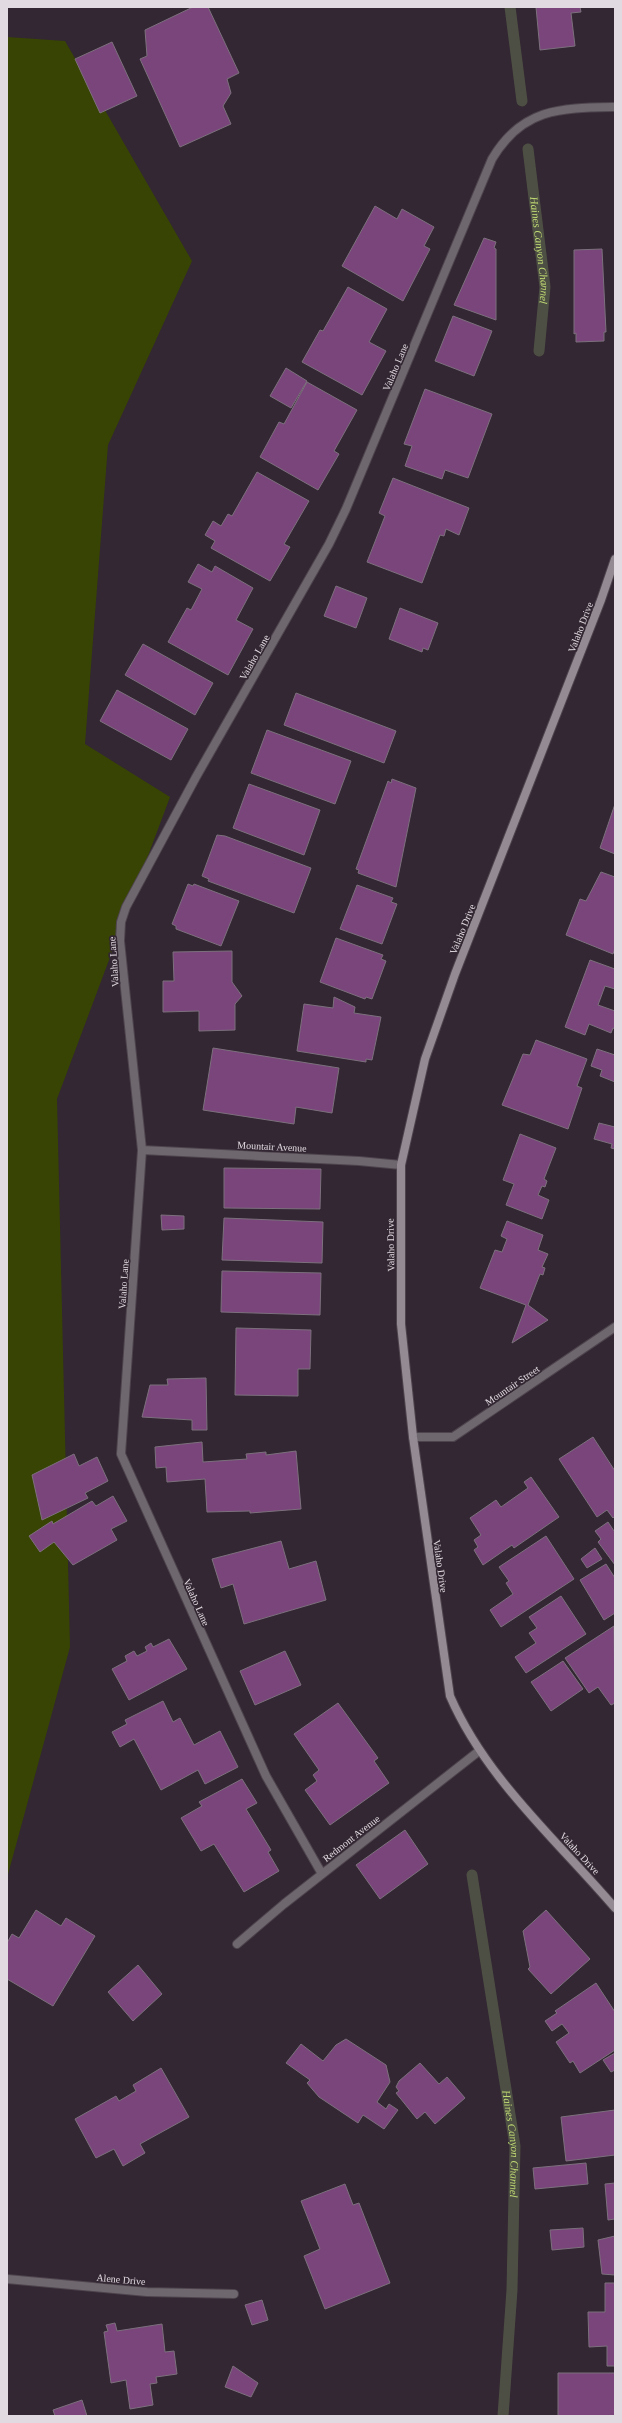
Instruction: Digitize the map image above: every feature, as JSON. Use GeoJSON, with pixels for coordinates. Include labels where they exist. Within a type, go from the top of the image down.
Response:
{"type":"FeatureCollection","features":[{"type":"Feature","properties":{"kind":"street","name":"Valaho Lane"},"geometry":{"type":"LineString","coordinates":[[322,1874],[266,1776],[121,1454],[142,1150],[120,941],[121,922],[126,907],[196,777],[299,599],[346,509],[492,159],[501,142],[514,129],[528,120],[543,114],[615,107]]}},
{"type":"Feature","properties":{"kind":"street","name":"Valaho Drive"},"geometry":{"type":"LineString","coordinates":[[615,559],[602,600],[455,974],[424,1059],[401,1165],[402,1324],[414,1437],[450,1696],[462,1724],[479,1751],[527,1811],[615,1908]]}},
{"type":"Feature","properties":{"kind":"street","name":"Mountair Avenue"},"geometry":{"type":"LineString","coordinates":[[142,1150],[359,1160],[401,1165]]}},
{"type":"Feature","properties":{"kind":"street","name":"Mountair Street"},"geometry":{"type":"LineString","coordinates":[[414,1437],[453,1437],[615,1327]]}},
{"type":"Feature","properties":{"kind":"street","name":"Redmont Avenue"},"geometry":{"type":"LineString","coordinates":[[237,1944],[322,1874],[479,1751]]}},
{"type":"Feature","properties":{"kind":"street","name":"Alene Drive"},"geometry":{"type":"LineString","coordinates":[[7,2279],[147,2292],[234,2294]]}},
{"type":"Feature","properties":{"kind":"green space"},"geometry":{"type":"Polygon","coordinates":[[[7,37],[65,41],[192,261],[108,445],[85,744],[170,797],[57,1099],[70,1647],[7,1878],[7,37]]]}},
{"type":"Feature","properties":{"kind":"building"},"geometry":{"type":"Polygon","coordinates":[[[193,7],[208,7],[239,73],[227,79],[231,93],[223,106],[231,124],[180,147],[140,59],[147,56],[145,30],[193,7]]]}},
{"type":"Feature","properties":{"kind":"building"},"geometry":{"type":"Polygon","coordinates":[[[536,7],[580,7],[581,12],[571,13],[575,46],[540,50],[536,7]]]}},
{"type":"Feature","properties":{"kind":"building"},"geometry":{"type":"Polygon","coordinates":[[[112,42],[137,96],[100,113],[75,59],[112,42]]]}},
{"type":"Feature","properties":{"kind":"building"},"geometry":{"type":"Polygon","coordinates":[[[375,206],[397,219],[402,209],[434,227],[424,246],[430,249],[403,301],[342,266],[375,206]]]}},
{"type":"Feature","properties":{"kind":"building"},"geometry":{"type":"Polygon","coordinates":[[[484,238],[496,242],[494,248],[496,249],[496,320],[454,305],[484,238]]]}},
{"type":"Feature","properties":{"kind":"building"},"geometry":{"type":"Polygon","coordinates":[[[602,249],[606,332],[604,332],[604,341],[576,342],[576,333],[574,334],[574,250],[602,249]]]}},
{"type":"Feature","properties":{"kind":"building"},"geometry":{"type":"Polygon","coordinates":[[[348,287],[387,309],[369,342],[386,351],[362,395],[302,362],[320,330],[323,331],[348,287]]]}},
{"type":"Feature","properties":{"kind":"building"},"geometry":{"type":"Polygon","coordinates":[[[453,316],[492,331],[474,376],[435,361],[453,316]]]}},
{"type":"Feature","properties":{"kind":"building"},"geometry":{"type":"Polygon","coordinates":[[[286,368],[307,381],[291,408],[270,396],[286,368]]]}},
{"type":"Feature","properties":{"kind":"building"},"geometry":{"type":"Polygon","coordinates":[[[307,382],[357,410],[334,451],[339,454],[318,490],[260,457],[279,422],[284,424],[307,382]]]}},
{"type":"Feature","properties":{"kind":"building"},"geometry":{"type":"Polygon","coordinates":[[[425,389],[492,414],[468,478],[445,470],[442,479],[405,466],[412,446],[404,444],[425,389]]]}},
{"type":"Feature","properties":{"kind":"building"},"geometry":{"type":"Polygon","coordinates":[[[257,472],[309,501],[284,544],[290,547],[270,581],[211,548],[215,541],[205,535],[213,521],[221,526],[228,514],[232,516],[257,472]]]}},
{"type":"Feature","properties":{"kind":"building"},"geometry":{"type":"Polygon","coordinates":[[[393,478],[469,508],[459,535],[446,529],[444,536],[440,535],[422,583],[367,562],[385,516],[379,513],[393,478]]]}},
{"type":"Feature","properties":{"kind":"building"},"geometry":{"type":"Polygon","coordinates":[[[198,564],[212,572],[215,566],[253,588],[236,620],[253,629],[228,675],[168,642],[187,608],[191,610],[202,589],[188,582],[198,564]]]}},
{"type":"Feature","properties":{"kind":"building"},"geometry":{"type":"Polygon","coordinates":[[[336,586],[367,598],[356,628],[324,616],[336,586]]]}},
{"type":"Feature","properties":{"kind":"building"},"geometry":{"type":"Polygon","coordinates":[[[400,608],[438,623],[428,650],[423,648],[422,652],[389,639],[400,608]]]}},
{"type":"Feature","properties":{"kind":"building"},"geometry":{"type":"Polygon","coordinates":[[[143,644],[213,683],[195,715],[125,675],[143,644]]]}},
{"type":"Feature","properties":{"kind":"building"},"geometry":{"type":"Polygon","coordinates":[[[117,690],[188,729],[171,760],[100,721],[117,690]]]}},
{"type":"Feature","properties":{"kind":"building"},"geometry":{"type":"Polygon","coordinates":[[[296,693],[396,731],[384,763],[284,725],[296,693]]]}},
{"type":"Feature","properties":{"kind":"building"},"geometry":{"type":"Polygon","coordinates":[[[267,730],[351,761],[335,804],[251,773],[267,730]]]}},
{"type":"Feature","properties":{"kind":"building"},"geometry":{"type":"Polygon","coordinates":[[[392,779],[416,788],[396,887],[358,873],[359,870],[356,869],[388,781],[391,783],[392,779]]]}},
{"type":"Feature","properties":{"kind":"building"},"geometry":{"type":"Polygon","coordinates":[[[249,784],[320,810],[304,855],[233,828],[249,784]]]}},
{"type":"Feature","properties":{"kind":"building"},"geometry":{"type":"Polygon","coordinates":[[[615,804],[615,854],[600,848],[615,804]]]}},
{"type":"Feature","properties":{"kind":"building"},"geometry":{"type":"Polygon","coordinates":[[[217,835],[225,836],[311,868],[294,913],[208,881],[209,879],[202,876],[217,835]]]}},
{"type":"Feature","properties":{"kind":"building"},"geometry":{"type":"Polygon","coordinates":[[[601,872],[615,877],[615,948],[613,954],[566,935],[580,899],[586,901],[601,872]]]}},
{"type":"Feature","properties":{"kind":"building"},"geometry":{"type":"Polygon","coordinates":[[[188,884],[193,886],[194,884],[239,901],[221,946],[176,929],[176,926],[172,924],[188,884]]]}},
{"type":"Feature","properties":{"kind":"building"},"geometry":{"type":"Polygon","coordinates":[[[357,885],[393,898],[391,902],[397,904],[382,944],[340,929],[357,885]]]}},
{"type":"Feature","properties":{"kind":"building"},"geometry":{"type":"Polygon","coordinates":[[[336,938],[383,955],[381,959],[386,961],[372,999],[366,997],[365,999],[320,982],[336,938]]]}},
{"type":"Feature","properties":{"kind":"building"},"geometry":{"type":"Polygon","coordinates":[[[232,951],[232,982],[242,996],[235,1004],[235,1030],[199,1031],[199,1011],[163,1012],[163,981],[174,981],[173,952],[232,951]]]}},
{"type":"Feature","properties":{"kind":"building"},"geometry":{"type":"Polygon","coordinates":[[[590,960],[615,969],[615,989],[605,986],[598,1005],[615,1011],[615,1029],[613,1028],[611,1033],[589,1024],[585,1035],[565,1027],[590,960]]]}},
{"type":"Feature","properties":{"kind":"building"},"geometry":{"type":"Polygon","coordinates":[[[334,997],[355,1007],[354,1013],[381,1017],[372,1060],[366,1059],[366,1062],[297,1051],[304,1004],[333,1008],[334,997]]]}},
{"type":"Feature","properties":{"kind":"building"},"geometry":{"type":"Polygon","coordinates":[[[536,1040],[587,1059],[577,1086],[582,1088],[568,1129],[502,1105],[523,1054],[530,1055],[536,1040]]]}},
{"type":"Feature","properties":{"kind":"building"},"geometry":{"type":"Polygon","coordinates":[[[213,1048],[339,1068],[332,1113],[296,1107],[294,1124],[203,1110],[213,1048]]]}},
{"type":"Feature","properties":{"kind":"building"},"geometry":{"type":"Polygon","coordinates":[[[597,1049],[615,1055],[615,1082],[600,1076],[602,1070],[591,1066],[597,1049]]]}},
{"type":"Feature","properties":{"kind":"building"},"geometry":{"type":"Polygon","coordinates":[[[599,1123],[615,1127],[615,1149],[611,1148],[612,1144],[594,1139],[599,1123]]]}},
{"type":"Feature","properties":{"kind":"building"},"geometry":{"type":"Polygon","coordinates":[[[520,1134],[556,1148],[544,1179],[547,1181],[545,1187],[542,1186],[538,1195],[549,1200],[542,1219],[506,1205],[514,1184],[503,1180],[520,1134]]]}},
{"type":"Feature","properties":{"kind":"building"},"geometry":{"type":"Polygon","coordinates":[[[224,1168],[321,1169],[320,1209],[224,1208],[224,1168]]]}},
{"type":"Feature","properties":{"kind":"building"},"geometry":{"type":"Polygon","coordinates":[[[161,1215],[184,1216],[184,1229],[162,1230],[161,1215]]]}},
{"type":"Feature","properties":{"kind":"building"},"geometry":{"type":"Polygon","coordinates":[[[224,1218],[323,1222],[322,1263],[222,1260],[224,1218]]]}},
{"type":"Feature","properties":{"kind":"building"},"geometry":{"type":"Polygon","coordinates":[[[507,1221],[543,1235],[538,1250],[548,1254],[542,1267],[545,1268],[543,1275],[540,1274],[528,1305],[548,1320],[512,1343],[526,1305],[480,1288],[495,1250],[502,1252],[507,1239],[501,1236],[507,1221]]]}},
{"type":"Feature","properties":{"kind":"building"},"geometry":{"type":"Polygon","coordinates":[[[222,1271],[321,1273],[320,1315],[221,1312],[222,1271]]]}},
{"type":"Feature","properties":{"kind":"building"},"geometry":{"type":"Polygon","coordinates":[[[236,1328],[311,1330],[310,1369],[298,1369],[298,1396],[235,1395],[236,1328]]]}},
{"type":"Feature","properties":{"kind":"building"},"geometry":{"type":"Polygon","coordinates":[[[206,1378],[207,1430],[192,1430],[192,1420],[142,1417],[150,1385],[168,1385],[167,1379],[206,1378]]]}},
{"type":"Feature","properties":{"kind":"building"},"geometry":{"type":"Polygon","coordinates":[[[593,1437],[615,1471],[615,1516],[613,1518],[607,1510],[597,1517],[559,1459],[593,1437]]]}},
{"type":"Feature","properties":{"kind":"building"},"geometry":{"type":"Polygon","coordinates":[[[202,1442],[203,1462],[247,1459],[246,1454],[266,1452],[266,1455],[296,1451],[301,1509],[250,1513],[250,1511],[207,1512],[205,1479],[167,1482],[166,1467],[156,1468],[155,1447],[202,1442]]]}},
{"type":"Feature","properties":{"kind":"building"},"geometry":{"type":"Polygon","coordinates":[[[74,1454],[79,1466],[97,1457],[108,1481],[85,1493],[88,1498],[42,1520],[32,1475],[74,1454]]]}},
{"type":"Feature","properties":{"kind":"building"},"geometry":{"type":"Polygon","coordinates":[[[531,1477],[559,1517],[514,1548],[512,1545],[483,1565],[474,1550],[478,1547],[474,1540],[481,1535],[470,1518],[496,1500],[501,1507],[528,1488],[524,1482],[531,1477]]]}},
{"type":"Feature","properties":{"kind":"building"},"geometry":{"type":"Polygon","coordinates":[[[113,1496],[127,1521],[111,1529],[117,1540],[73,1565],[54,1542],[40,1552],[29,1536],[52,1521],[53,1524],[92,1501],[96,1506],[113,1496]]]}},
{"type":"Feature","properties":{"kind":"building"},"geometry":{"type":"Polygon","coordinates":[[[608,1522],[614,1531],[615,1530],[615,1565],[598,1542],[601,1539],[595,1531],[608,1522]]]}},
{"type":"Feature","properties":{"kind":"building"},"geometry":{"type":"Polygon","coordinates":[[[546,1536],[574,1579],[501,1627],[490,1610],[513,1594],[506,1583],[509,1581],[499,1567],[546,1536]]]}},
{"type":"Feature","properties":{"kind":"building"},"geometry":{"type":"Polygon","coordinates":[[[281,1541],[289,1569],[316,1561],[326,1600],[244,1624],[233,1584],[221,1588],[212,1559],[281,1541]]]}},
{"type":"Feature","properties":{"kind":"building"},"geometry":{"type":"Polygon","coordinates":[[[595,1548],[602,1559],[587,1568],[581,1559],[595,1548]]]}},
{"type":"Feature","properties":{"kind":"building"},"geometry":{"type":"Polygon","coordinates":[[[606,1564],[615,1578],[615,1613],[604,1620],[580,1580],[606,1564]]]}},
{"type":"Feature","properties":{"kind":"building"},"geometry":{"type":"Polygon","coordinates":[[[561,1596],[586,1634],[526,1673],[515,1657],[536,1643],[529,1633],[537,1628],[529,1617],[561,1596]]]}},
{"type":"Feature","properties":{"kind":"building"},"geometry":{"type":"Polygon","coordinates":[[[614,1626],[615,1703],[611,1705],[598,1687],[589,1693],[565,1658],[614,1626]]]}},
{"type":"Feature","properties":{"kind":"building"},"geometry":{"type":"Polygon","coordinates":[[[169,1639],[187,1669],[129,1700],[112,1669],[127,1661],[125,1656],[134,1651],[137,1656],[147,1651],[145,1647],[151,1643],[153,1647],[169,1639]]]}},
{"type":"Feature","properties":{"kind":"building"},"geometry":{"type":"Polygon","coordinates":[[[285,1651],[301,1685],[255,1705],[240,1671],[285,1651]]]}},
{"type":"Feature","properties":{"kind":"building"},"geometry":{"type":"Polygon","coordinates":[[[563,1661],[583,1689],[551,1711],[531,1682],[563,1661]]]}},
{"type":"Feature","properties":{"kind":"building"},"geometry":{"type":"Polygon","coordinates":[[[163,1701],[173,1722],[180,1718],[194,1745],[220,1731],[238,1767],[205,1784],[198,1770],[161,1790],[134,1739],[120,1747],[112,1732],[127,1724],[125,1720],[163,1701]]]}},
{"type":"Feature","properties":{"kind":"building"},"geometry":{"type":"Polygon","coordinates":[[[338,1703],[378,1758],[374,1761],[389,1783],[330,1825],[305,1790],[317,1781],[313,1775],[319,1770],[294,1734],[338,1703]]]}},
{"type":"Feature","properties":{"kind":"building"},"geometry":{"type":"Polygon","coordinates":[[[242,1779],[257,1803],[246,1809],[271,1850],[268,1852],[279,1871],[244,1892],[214,1844],[201,1851],[181,1818],[202,1806],[199,1802],[242,1779]]]}},
{"type":"Feature","properties":{"kind":"building"},"geometry":{"type":"Polygon","coordinates":[[[405,1830],[428,1864],[380,1899],[356,1865],[405,1830]]]}},
{"type":"Feature","properties":{"kind":"building"},"geometry":{"type":"Polygon","coordinates":[[[36,1910],[61,1926],[66,1918],[95,1936],[53,2006],[7,1979],[7,1943],[12,1934],[19,1938],[36,1910]]]}},
{"type":"Feature","properties":{"kind":"building"},"geometry":{"type":"Polygon","coordinates":[[[546,1910],[590,1959],[551,1994],[528,1969],[530,1967],[523,1931],[546,1910]]]}},
{"type":"Feature","properties":{"kind":"building"},"geometry":{"type":"Polygon","coordinates":[[[138,1965],[162,1994],[133,2021],[108,1992],[138,1965]]]}},
{"type":"Feature","properties":{"kind":"building"},"geometry":{"type":"Polygon","coordinates":[[[596,1983],[615,2012],[615,2050],[580,2073],[573,2061],[570,2063],[556,2042],[569,2033],[562,2024],[552,2031],[545,2021],[557,2013],[555,2011],[596,1983]]]}},
{"type":"Feature","properties":{"kind":"building"},"geometry":{"type":"Polygon","coordinates":[[[346,2039],[386,2065],[390,2082],[377,2102],[386,2109],[389,2104],[398,2110],[384,2129],[363,2115],[358,2123],[319,2097],[307,2083],[310,2080],[286,2063],[301,2044],[323,2061],[336,2045],[346,2039]]]}},
{"type":"Feature","properties":{"kind":"building"},"geometry":{"type":"Polygon","coordinates":[[[615,2053],[615,2070],[611,2072],[603,2060],[615,2053]]]}},
{"type":"Feature","properties":{"kind":"building"},"geometry":{"type":"Polygon","coordinates":[[[420,2063],[439,2084],[447,2077],[465,2098],[435,2124],[425,2112],[417,2119],[396,2093],[399,2091],[396,2087],[399,2081],[420,2063]]]}},
{"type":"Feature","properties":{"kind":"building"},"geometry":{"type":"Polygon","coordinates":[[[161,2068],[189,2117],[140,2144],[145,2153],[123,2166],[114,2149],[96,2158],[75,2119],[116,2096],[119,2101],[136,2091],[133,2085],[161,2068]]]}},
{"type":"Feature","properties":{"kind":"building"},"geometry":{"type":"Polygon","coordinates":[[[615,2110],[615,2155],[566,2161],[561,2117],[615,2110]]]}},
{"type":"Feature","properties":{"kind":"building"},"geometry":{"type":"Polygon","coordinates":[[[586,2163],[588,2184],[535,2189],[533,2168],[586,2163]]]}},
{"type":"Feature","properties":{"kind":"building"},"geometry":{"type":"Polygon","coordinates":[[[615,2183],[615,2219],[608,2220],[605,2184],[615,2183]]]}},
{"type":"Feature","properties":{"kind":"building"},"geometry":{"type":"Polygon","coordinates":[[[345,2184],[353,2205],[359,2203],[390,2283],[325,2309],[304,2256],[320,2249],[301,2201],[345,2184]]]}},
{"type":"Feature","properties":{"kind":"building"},"geometry":{"type":"Polygon","coordinates":[[[583,2228],[584,2247],[552,2250],[550,2230],[583,2228]]]}},
{"type":"Feature","properties":{"kind":"building"},"geometry":{"type":"Polygon","coordinates":[[[615,2236],[615,2275],[602,2274],[598,2240],[615,2236]]]}},
{"type":"Feature","properties":{"kind":"building"},"geometry":{"type":"Polygon","coordinates":[[[605,2283],[615,2283],[615,2366],[607,2366],[607,2346],[589,2347],[588,2312],[605,2312],[605,2283]]]}},
{"type":"Feature","properties":{"kind":"building"},"geometry":{"type":"Polygon","coordinates":[[[262,2300],[268,2320],[252,2325],[245,2305],[262,2300]]]}},
{"type":"Feature","properties":{"kind":"building"},"geometry":{"type":"Polygon","coordinates":[[[115,2323],[117,2331],[162,2324],[165,2352],[174,2351],[177,2374],[156,2377],[157,2383],[150,2384],[153,2405],[130,2409],[126,2380],[111,2383],[104,2332],[108,2331],[106,2325],[115,2323]]]}},
{"type":"Feature","properties":{"kind":"building"},"geometry":{"type":"Polygon","coordinates":[[[233,2366],[258,2383],[251,2397],[225,2387],[233,2366]]]}},
{"type":"Feature","properties":{"kind":"building"},"geometry":{"type":"Polygon","coordinates":[[[558,2373],[615,2373],[615,2416],[558,2416],[558,2373]]]}},
{"type":"Feature","properties":{"kind":"building"},"geometry":{"type":"Polygon","coordinates":[[[82,2400],[87,2416],[55,2416],[53,2410],[82,2400]]]}},
{"type":"Feature","properties":{"kind":"waterway","name":"Haines Canyon Channel"},"geometry":{"type":"LineString","coordinates":[[510,7],[522,101]]}},
{"type":"Feature","properties":{"kind":"waterway","name":"Haines Canyon Channel"},"geometry":{"type":"LineString","coordinates":[[528,149],[545,287],[539,351]]}},
{"type":"Feature","properties":{"kind":"waterway","name":"Haines Canyon Channel"},"geometry":{"type":"LineString","coordinates":[[472,1875],[515,2146],[512,2290],[503,2416]]}}]}
